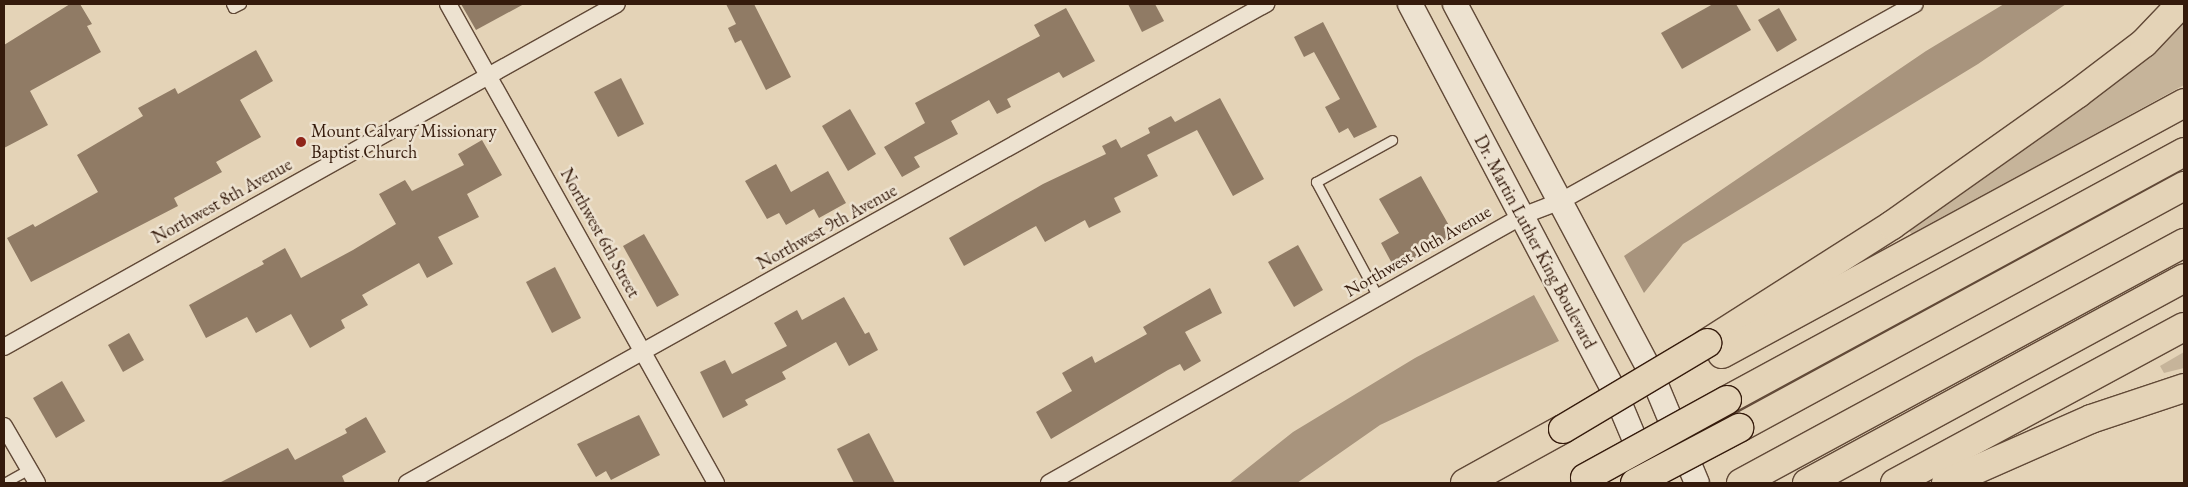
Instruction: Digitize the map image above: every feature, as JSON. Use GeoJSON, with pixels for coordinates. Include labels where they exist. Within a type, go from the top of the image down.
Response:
{"type":"FeatureCollection","features":[{"type":"Feature","properties":{"kind":"highway"},"geometry":{"type":"LineString","coordinates":[[1710,351],[2069,100],[2144,43],[2181,4]]}},
{"type":"Feature","properties":{"kind":"highway"},"geometry":{"type":"LineString","coordinates":[[1485,483],[1710,351],[2184,103]]}},
{"type":"Feature","properties":{"kind":"highway"},"geometry":{"type":"LineString","coordinates":[[1580,481],[2184,152]]}},
{"type":"Feature","properties":{"kind":"highway"},"geometry":{"type":"LineString","coordinates":[[1635,483],[2184,186]]}},
{"type":"Feature","properties":{"kind":"highway"},"geometry":{"type":"LineString","coordinates":[[1748,480],[2184,244]]}},
{"type":"Feature","properties":{"kind":"highway"},"geometry":{"type":"LineString","coordinates":[[1807,483],[2184,278]]}},
{"type":"Feature","properties":{"kind":"highway"},"geometry":{"type":"LineString","coordinates":[[1896,483],[2184,327]]}},
{"type":"Feature","properties":{"kind":"highway"},"geometry":{"type":"LineString","coordinates":[[1946,483],[2091,418],[2184,388]]}},
{"type":"Feature","properties":{"kind":"highway"},"geometry":{"type":"LineString","coordinates":[[1465,483],[1566,434]]}},
{"type":"Feature","properties":{"kind":"main road","name":"Dr. Martin Luther King Boulevard"},"geometry":{"type":"LineString","coordinates":[[1410,4],[1616,395],[1653,483]]}},
{"type":"Feature","properties":{"kind":"main road"},"geometry":{"type":"LineString","coordinates":[[1455,4],[1651,373],[1697,483]]}},
{"type":"Feature","properties":{"kind":"street","name":"Northwest 6th Street"},"geometry":{"type":"LineString","coordinates":[[448,4],[645,352],[716,483]]}},
{"type":"Feature","properties":{"kind":"street","name":"Northwest 8th Avenue"},"geometry":{"type":"LineString","coordinates":[[4,347],[488,74],[617,4]]}},
{"type":"Feature","properties":{"kind":"street","name":"Northwest 9th Avenue"},"geometry":{"type":"LineString","coordinates":[[407,483],[1266,4]]}},
{"type":"Feature","properties":{"kind":"street","name":"Northwest 10th Avenue"},"geometry":{"type":"LineString","coordinates":[[1049,483],[1522,216],[1559,202],[1915,4]]}},
{"type":"Feature","properties":{"kind":"street"},"geometry":{"type":"LineString","coordinates":[[4,426],[37,483]]}},
{"type":"Feature","properties":{"kind":"lane"},"geometry":{"type":"LineString","coordinates":[[231,4],[233,8],[241,4]]}},
{"type":"Feature","properties":{"kind":"lane"},"geometry":{"type":"LineString","coordinates":[[1378,297],[1316,182],[1392,140]]}},
{"type":"Feature","properties":{"kind":"lane"},"geometry":{"type":"LineString","coordinates":[[4,483],[29,469]]}},
{"type":"Feature","properties":{"kind":"shaded area"},"geometry":{"type":"Polygon","coordinates":[[[2004,4],[2066,4],[1978,64],[1683,244],[1644,293],[1624,256],[1926,51],[2004,4]]]}},
{"type":"Feature","properties":{"kind":"shaded area"},"geometry":{"type":"Polygon","coordinates":[[[2184,15],[2184,85],[1912,235],[1907,227],[2184,15]]]}},
{"type":"Feature","properties":{"kind":"shaded area"},"geometry":{"type":"Polygon","coordinates":[[[1534,295],[1559,341],[1380,425],[1297,483],[1229,483],[1293,432],[1415,358],[1534,295]]]}},
{"type":"Feature","properties":{"kind":"shaded area"},"geometry":{"type":"Polygon","coordinates":[[[2184,352],[2184,368],[2164,373],[2160,366],[2184,352]]]}},
{"type":"Feature","properties":{"kind":"building"},"geometry":{"type":"Polygon","coordinates":[[[70,4],[80,4],[92,24],[87,26],[101,52],[30,91],[48,125],[4,148],[4,45],[70,4]]]}},
{"type":"Feature","properties":{"kind":"building"},"geometry":{"type":"Polygon","coordinates":[[[461,4],[524,4],[476,30],[461,4]]]}},
{"type":"Feature","properties":{"kind":"building"},"geometry":{"type":"Polygon","coordinates":[[[726,4],[754,4],[791,77],[766,90],[741,40],[735,43],[728,28],[736,24],[726,4]]]}},
{"type":"Feature","properties":{"kind":"building"},"geometry":{"type":"Polygon","coordinates":[[[1128,4],[1155,4],[1164,21],[1142,32],[1128,4]]]}},
{"type":"Feature","properties":{"kind":"building"},"geometry":{"type":"Polygon","coordinates":[[[1713,4],[1736,4],[1751,30],[1682,69],[1661,33],[1713,4]]]}},
{"type":"Feature","properties":{"kind":"building"},"geometry":{"type":"Polygon","coordinates":[[[1066,8],[1095,61],[1063,78],[1059,72],[1007,99],[1011,107],[997,114],[989,100],[951,121],[958,134],[914,157],[920,167],[902,177],[884,147],[925,123],[915,103],[1040,36],[1034,25],[1066,8]]]}},
{"type":"Feature","properties":{"kind":"building"},"geometry":{"type":"Polygon","coordinates":[[[1779,8],[1797,40],[1777,52],[1758,20],[1779,8]]]}},
{"type":"Feature","properties":{"kind":"building"},"geometry":{"type":"Polygon","coordinates":[[[1323,22],[1377,127],[1354,138],[1348,128],[1339,133],[1325,107],[1340,99],[1314,52],[1304,57],[1294,37],[1323,22]]]}},
{"type":"Feature","properties":{"kind":"building"},"geometry":{"type":"Polygon","coordinates":[[[256,50],[273,81],[240,100],[261,137],[216,162],[222,172],[174,198],[178,206],[31,282],[7,238],[33,224],[35,227],[98,192],[77,155],[143,116],[138,108],[175,88],[178,94],[256,50]]]}},
{"type":"Feature","properties":{"kind":"building"},"geometry":{"type":"Polygon","coordinates":[[[621,78],[644,124],[618,137],[594,92],[621,78]]]}},
{"type":"Feature","properties":{"kind":"building"},"geometry":{"type":"Polygon","coordinates":[[[1220,98],[1264,179],[1233,196],[1197,130],[1147,155],[1158,176],[1114,198],[1121,212],[1089,228],[1085,220],[1045,242],[1036,226],[964,266],[949,238],[1043,184],[1106,154],[1102,146],[1116,139],[1121,148],[1150,133],[1148,128],[1171,116],[1175,122],[1220,98]]]}},
{"type":"Feature","properties":{"kind":"building"},"geometry":{"type":"Polygon","coordinates":[[[850,109],[876,154],[848,171],[822,126],[850,109]]]}},
{"type":"Feature","properties":{"kind":"building"},"geometry":{"type":"Polygon","coordinates":[[[482,140],[502,175],[467,194],[479,217],[438,237],[453,264],[427,278],[419,263],[362,295],[368,305],[341,320],[345,328],[310,348],[291,314],[256,333],[247,317],[206,338],[189,305],[264,264],[262,261],[285,248],[301,278],[353,250],[396,224],[379,194],[405,180],[412,191],[464,165],[458,154],[482,140]]]}},
{"type":"Feature","properties":{"kind":"building"},"geometry":{"type":"Polygon","coordinates":[[[776,164],[791,192],[828,171],[846,203],[819,218],[814,209],[786,225],[779,213],[767,219],[745,181],[776,164]]]}},
{"type":"Feature","properties":{"kind":"building"},"geometry":{"type":"Polygon","coordinates":[[[1421,176],[1455,236],[1395,269],[1381,243],[1399,233],[1379,199],[1421,176]]]}},
{"type":"Feature","properties":{"kind":"building"},"geometry":{"type":"Polygon","coordinates":[[[644,234],[679,295],[657,307],[623,246],[644,234]]]}},
{"type":"Feature","properties":{"kind":"building"},"geometry":{"type":"Polygon","coordinates":[[[1298,245],[1323,290],[1294,307],[1268,262],[1298,245]]]}},
{"type":"Feature","properties":{"kind":"building"},"geometry":{"type":"Polygon","coordinates":[[[555,267],[581,318],[552,333],[526,282],[555,267]]]}},
{"type":"Feature","properties":{"kind":"building"},"geometry":{"type":"Polygon","coordinates":[[[1210,288],[1222,313],[1185,332],[1201,361],[1184,371],[1180,364],[1168,370],[1051,439],[1036,412],[1072,391],[1062,373],[1092,356],[1095,363],[1147,334],[1143,327],[1210,288]]]}},
{"type":"Feature","properties":{"kind":"building"},"geometry":{"type":"Polygon","coordinates":[[[844,297],[865,334],[869,332],[878,350],[849,366],[836,342],[782,372],[786,379],[745,400],[748,405],[723,418],[700,372],[725,360],[732,374],[787,346],[774,323],[797,310],[802,320],[844,297]]]}},
{"type":"Feature","properties":{"kind":"building"},"geometry":{"type":"Polygon","coordinates":[[[129,333],[144,360],[123,372],[108,345],[129,333]]]}},
{"type":"Feature","properties":{"kind":"building"},"geometry":{"type":"Polygon","coordinates":[[[62,381],[85,421],[56,438],[33,398],[62,381]]]}},
{"type":"Feature","properties":{"kind":"building"},"geometry":{"type":"Polygon","coordinates":[[[639,415],[660,455],[611,480],[606,471],[596,477],[577,444],[639,415]]]}},
{"type":"Feature","properties":{"kind":"building"},"geometry":{"type":"Polygon","coordinates":[[[366,417],[386,452],[342,476],[345,483],[219,483],[288,448],[295,460],[347,433],[345,429],[366,417]]]}},
{"type":"Feature","properties":{"kind":"building"},"geometry":{"type":"Polygon","coordinates":[[[869,433],[895,483],[854,483],[837,449],[869,433]]]}},
{"type":"Feature","properties":{"kind":"place","name":"Mount Calvary Missionary Baptist Church"},"geometry":{"type":"Point","coordinates":[301,142]}}]}
